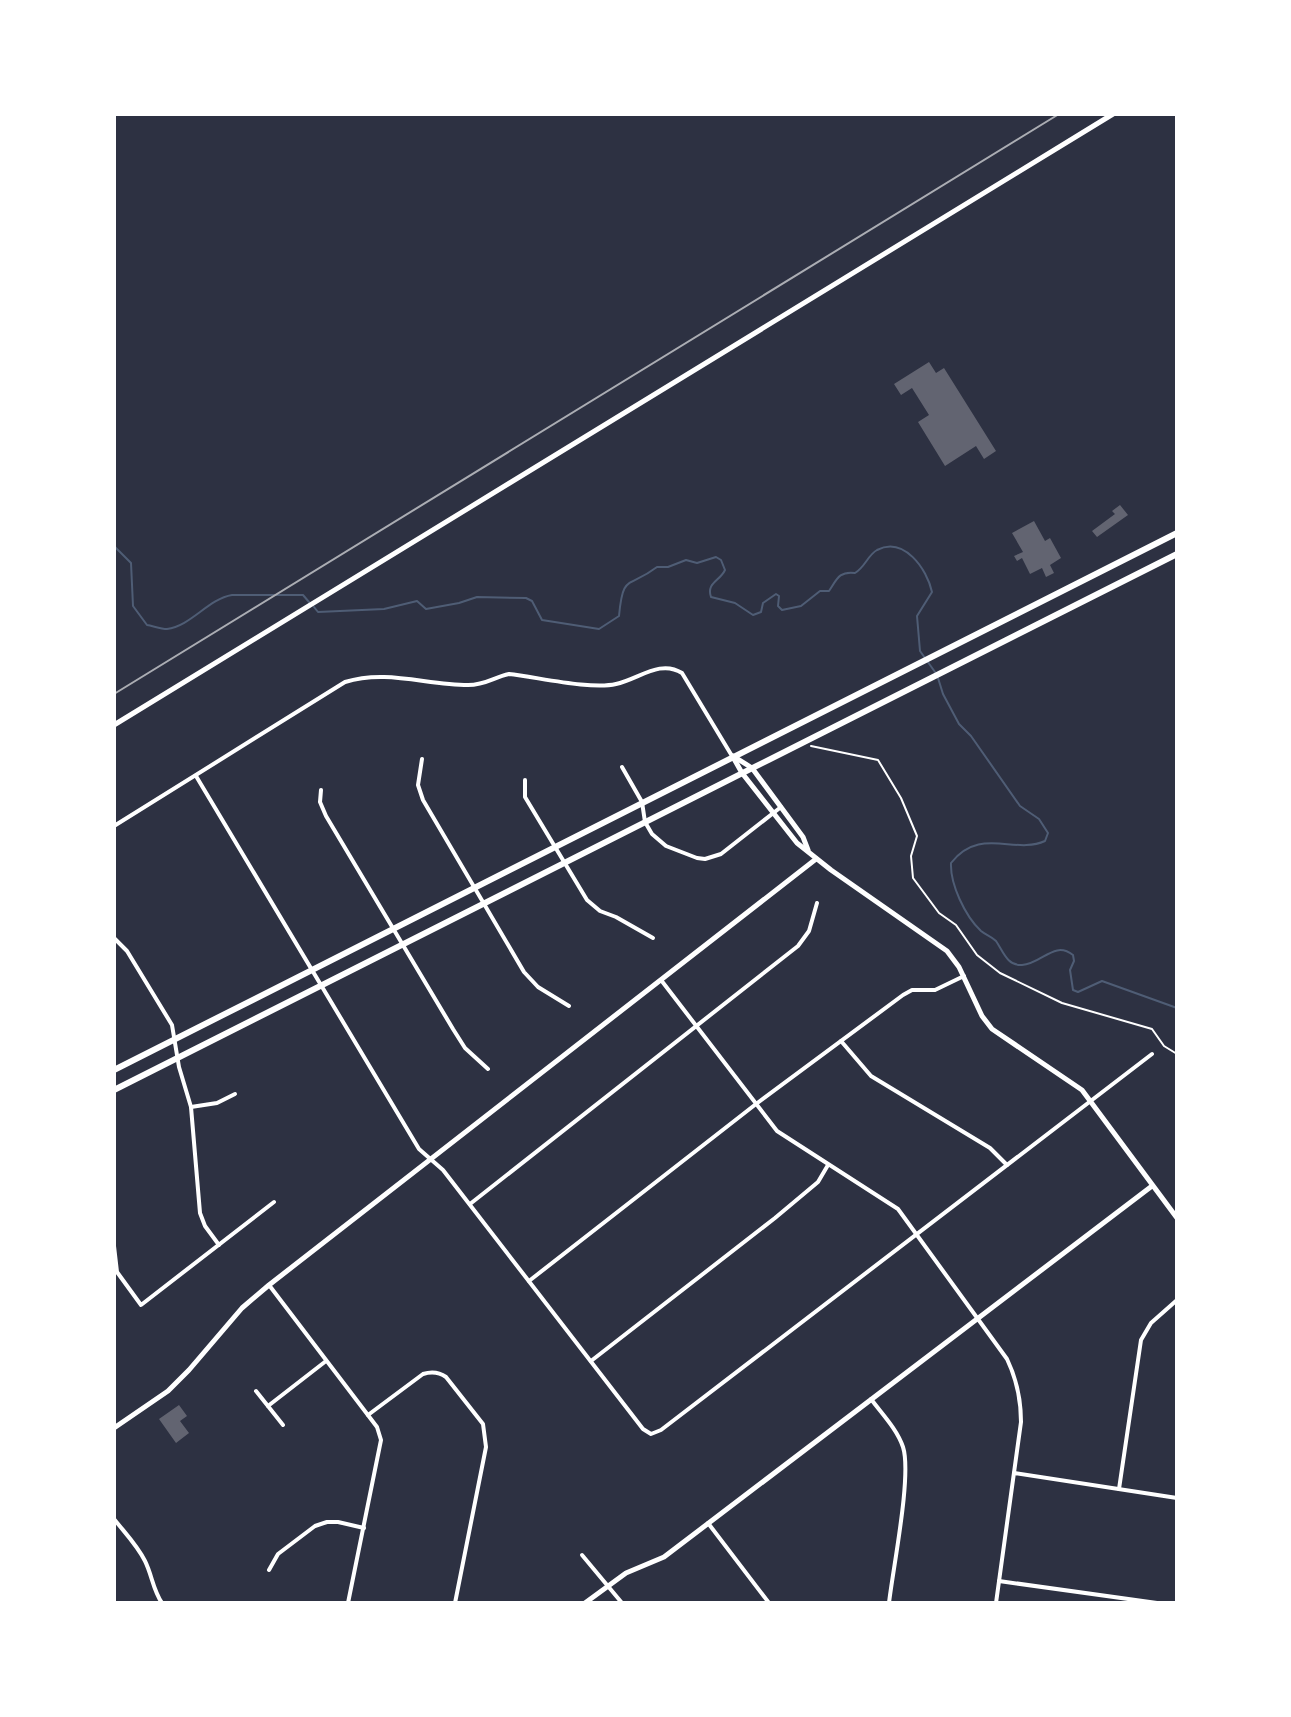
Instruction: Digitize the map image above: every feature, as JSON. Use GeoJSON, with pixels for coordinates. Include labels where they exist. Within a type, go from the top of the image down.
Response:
{"type":"FeatureCollection","features":[{"type":"Feature","properties":{"kind":"main road"},"geometry":{"type":"LineString","coordinates":[[114,1070],[1177,533]]}},
{"type":"Feature","properties":{"kind":"main road"},"geometry":{"type":"LineString","coordinates":[[114,1090],[1177,554]]}},
{"type":"Feature","properties":{"kind":"main road"},"geometry":{"type":"LineString","coordinates":[[1115,562],[1124,580]]}},
{"type":"Feature","properties":{"kind":"street"},"geometry":{"type":"LineString","coordinates":[[114,725],[1113,114]]}},
{"type":"Feature","properties":{"kind":"street"},"geometry":{"type":"LineString","coordinates":[[114,826],[345,682],[370,676],[467,685],[487,683],[499,675],[509,674],[612,685],[663,667],[674,668],[682,673],[742,773],[797,843],[939,943],[964,976],[982,1016],[992,1029],[1069,1079],[1091,1101],[1177,1218]]}},
{"type":"Feature","properties":{"kind":"street"},"geometry":{"type":"LineString","coordinates":[[732,756],[752,768],[803,837],[809,851]]}},
{"type":"Feature","properties":{"kind":"street"},"geometry":{"type":"LineString","coordinates":[[422,759],[418,785],[423,800],[484,903],[531,981],[569,1006]]}},
{"type":"Feature","properties":{"kind":"street"},"geometry":{"type":"LineString","coordinates":[[622,767],[642,802],[645,822],[661,843],[705,859],[721,854],[781,807]]}},
{"type":"Feature","properties":{"kind":"street"},"geometry":{"type":"LineString","coordinates":[[196,776],[409,1135],[430,1161],[443,1170],[643,1429],[651,1434],[657,1433],[1152,1054]]}},
{"type":"Feature","properties":{"kind":"street"},"geometry":{"type":"LineString","coordinates":[[525,780],[525,797],[593,907],[653,938]]}},
{"type":"Feature","properties":{"kind":"street"},"geometry":{"type":"LineString","coordinates":[[321,790],[320,802],[326,816],[393,928],[465,1048],[488,1069]]}},
{"type":"Feature","properties":{"kind":"street"},"geometry":{"type":"LineString","coordinates":[[114,1428],[168,1391],[242,1308],[269,1285],[816,859]]}},
{"type":"Feature","properties":{"kind":"street"},"geometry":{"type":"LineString","coordinates":[[470,1204],[798,946],[809,931],[817,903]]}},
{"type":"Feature","properties":{"kind":"street"},"geometry":{"type":"LineString","coordinates":[[114,938],[127,951],[172,1025],[191,1107],[200,1213],[219,1245]]}},
{"type":"Feature","properties":{"kind":"street"},"geometry":{"type":"LineString","coordinates":[[529,1281],[756,1104],[907,992],[935,990],[964,976]]}},
{"type":"Feature","properties":{"kind":"street"},"geometry":{"type":"LineString","coordinates":[[661,980],[784,1137],[890,1202],[917,1234],[1007,1359],[1018,1387],[1021,1422],[996,1603]]}},
{"type":"Feature","properties":{"kind":"street"},"geometry":{"type":"LineString","coordinates":[[841,1041],[871,1076],[990,1148],[1007,1166]]}},
{"type":"Feature","properties":{"kind":"street"},"geometry":{"type":"LineString","coordinates":[[191,1107],[217,1103],[235,1094]]}},
{"type":"Feature","properties":{"kind":"street"},"geometry":{"type":"LineString","coordinates":[[591,1361],[775,1218],[818,1182],[828,1165]]}},
{"type":"Feature","properties":{"kind":"street"},"geometry":{"type":"LineString","coordinates":[[585,1603],[626,1573],[664,1557],[1152,1186]]}},
{"type":"Feature","properties":{"kind":"street"},"geometry":{"type":"LineString","coordinates":[[114,1246],[117,1272],[141,1305],[274,1202]]}},
{"type":"Feature","properties":{"kind":"street"},"geometry":{"type":"LineString","coordinates":[[269,1285],[377,1427],[381,1440],[348,1603]]}},
{"type":"Feature","properties":{"kind":"street"},"geometry":{"type":"LineString","coordinates":[[1119,1489],[1141,1340],[1151,1323],[1177,1300]]}},
{"type":"Feature","properties":{"kind":"street"},"geometry":{"type":"LineString","coordinates":[[268,1406],[326,1360]]}},
{"type":"Feature","properties":{"kind":"street"},"geometry":{"type":"LineString","coordinates":[[368,1415],[429,1372],[441,1373],[446,1377],[483,1424],[486,1447],[455,1603]]}},
{"type":"Feature","properties":{"kind":"street"},"geometry":{"type":"LineString","coordinates":[[256,1391],[283,1425]]}},
{"type":"Feature","properties":{"kind":"street"},"geometry":{"type":"LineString","coordinates":[[871,1399],[895,1432],[905,1457],[889,1603]]}},
{"type":"Feature","properties":{"kind":"street"},"geometry":{"type":"LineString","coordinates":[[1014,1473],[1177,1498]]}},
{"type":"Feature","properties":{"kind":"street"},"geometry":{"type":"LineString","coordinates":[[114,1519],[135,1544],[162,1603]]}},
{"type":"Feature","properties":{"kind":"street"},"geometry":{"type":"LineString","coordinates":[[269,1570],[278,1554],[315,1526],[338,1522],[364,1528]]}},
{"type":"Feature","properties":{"kind":"street"},"geometry":{"type":"LineString","coordinates":[[708,1523],[769,1603]]}},
{"type":"Feature","properties":{"kind":"street"},"geometry":{"type":"LineString","coordinates":[[582,1555],[622,1603]]}},
{"type":"Feature","properties":{"kind":"street"},"geometry":{"type":"LineString","coordinates":[[999,1581],[1157,1603]]}},
{"type":"Feature","properties":{"kind":"street"},"geometry":{"type":"LineString","coordinates":[[1103,1603],[1104,1596]]}},
{"type":"Feature","properties":{"kind":"path"},"geometry":{"type":"LineString","coordinates":[[800,743],[833,753],[872,757],[881,763],[901,798],[917,836],[911,856],[913,878],[939,913],[956,925],[977,955],[1000,973],[1062,1003],[1147,1026],[1156,1032],[1164,1046],[1177,1054]]}},
{"type":"Feature","properties":{"kind":"building"},"geometry":{"type":"Polygon","coordinates":[[[929,362],[936,373],[944,368],[996,451],[984,459],[976,446],[945,466],[918,422],[929,415],[912,388],[901,395],[894,384],[929,362]]]}},
{"type":"Feature","properties":{"kind":"building"},"geometry":{"type":"Polygon","coordinates":[[[1120,505],[1128,515],[1097,537],[1092,531],[1115,514],[1112,511],[1120,505]]]}},
{"type":"Feature","properties":{"kind":"building"},"geometry":{"type":"Polygon","coordinates":[[[1034,521],[1045,541],[1050,538],[1061,558],[1050,565],[1054,573],[1046,577],[1042,568],[1030,574],[1022,558],[1017,561],[1014,556],[1023,552],[1012,533],[1034,521]]]}},
{"type":"Feature","properties":{"kind":"building"},"geometry":{"type":"Polygon","coordinates":[[[179,1405],[187,1416],[180,1421],[189,1433],[176,1443],[159,1419],[179,1405]]]}},
{"type":"Feature","properties":{"kind":"waterway"},"geometry":{"type":"LineString","coordinates":[[114,546],[131,563],[133,606],[147,625],[165,629],[176,627],[223,597],[232,595],[303,595],[309,602]]}},
{"type":"Feature","properties":{"kind":"waterway"},"geometry":{"type":"LineString","coordinates":[[314,607],[318,612],[384,609],[417,601],[426,609],[477,597],[526,598],[532,601],[542,620],[599,629],[619,616],[623,593],[629,584],[657,567],[668,567],[686,560],[697,563],[716,557],[721,560],[725,570],[710,588],[711,597],[735,603],[753,615],[761,612],[763,603],[776,594],[782,610],[801,606],[820,591],[829,591],[842,575],[855,573],[877,550],[896,547],[920,565],[932,592],[917,616],[920,651],[935,672]]}},
{"type":"Feature","properties":{"kind":"waterway"},"geometry":{"type":"LineString","coordinates":[[938,678],[959,724],[971,736],[1020,806],[1039,819],[1048,833],[1045,841],[1033,844],[985,843],[974,846],[951,863],[956,890],[969,917],[1017,965],[1029,964],[1054,951],[1066,951],[1073,955],[1070,970],[1073,990],[1078,992],[1102,981],[1177,1008]]}},
{"type":"Feature","properties":{"kind":"railway"},"geometry":{"type":"LineString","coordinates":[[114,694],[1059,114]]}}]}
